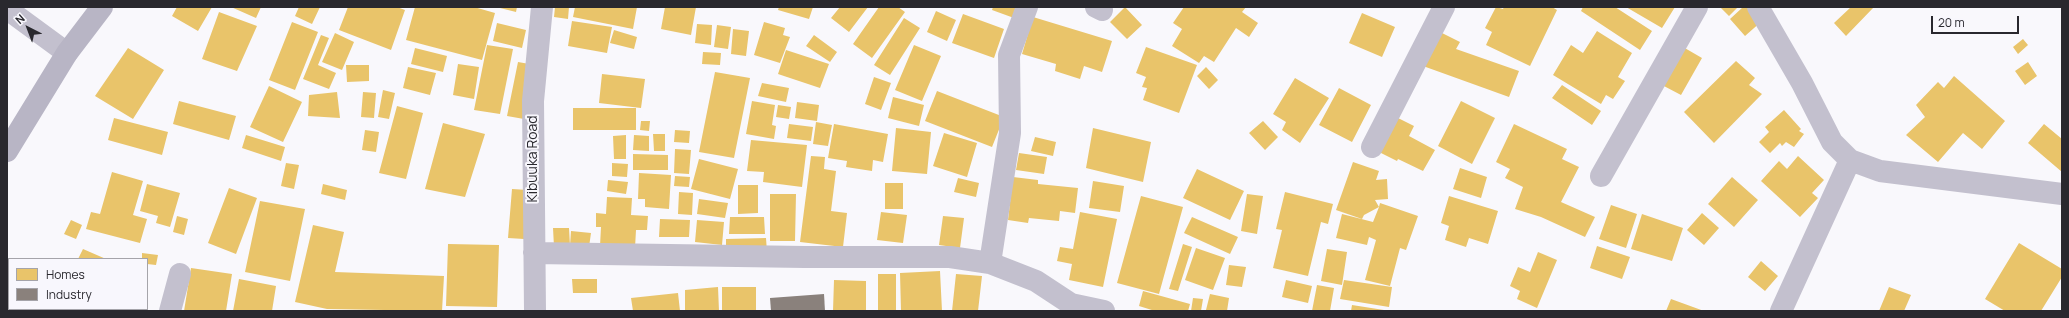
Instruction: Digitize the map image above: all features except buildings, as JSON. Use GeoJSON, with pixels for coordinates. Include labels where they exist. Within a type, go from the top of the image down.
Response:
{"type":"FeatureCollection","features":[{"type":"Feature","properties":{"kind":"main road"},"geometry":{"type":"LineString","coordinates":[[7,151],[67,53],[102,7]]}},
{"type":"Feature","properties":{"kind":"street","name":"Kibuuka Road"},"geometry":{"type":"LineString","coordinates":[[535,311],[533,101],[542,7]]}},
{"type":"Feature","properties":{"kind":"street"},"geometry":{"type":"LineString","coordinates":[[990,263],[1010,133],[1009,55],[1027,7]]}},
{"type":"Feature","properties":{"kind":"street"},"geometry":{"type":"LineString","coordinates":[[1372,147],[1444,7]]}},
{"type":"Feature","properties":{"kind":"street"},"geometry":{"type":"LineString","coordinates":[[1601,176],[1697,7]]}},
{"type":"Feature","properties":{"kind":"street"},"geometry":{"type":"LineString","coordinates":[[1758,7],[1802,83],[1832,142],[1850,160],[1880,171],[2062,194]]}},
{"type":"Feature","properties":{"kind":"street"},"geometry":{"type":"LineString","coordinates":[[7,9],[67,53]]}},
{"type":"Feature","properties":{"kind":"street"},"geometry":{"type":"LineString","coordinates":[[1781,311],[1850,160]]}},
{"type":"Feature","properties":{"kind":"street"},"geometry":{"type":"LineString","coordinates":[[534,253],[805,257],[950,257],[990,263],[1036,281],[1071,304],[1104,311]]}},
{"type":"Feature","properties":{"kind":"street"},"geometry":{"type":"LineString","coordinates":[[170,311],[180,274]]}}]}
